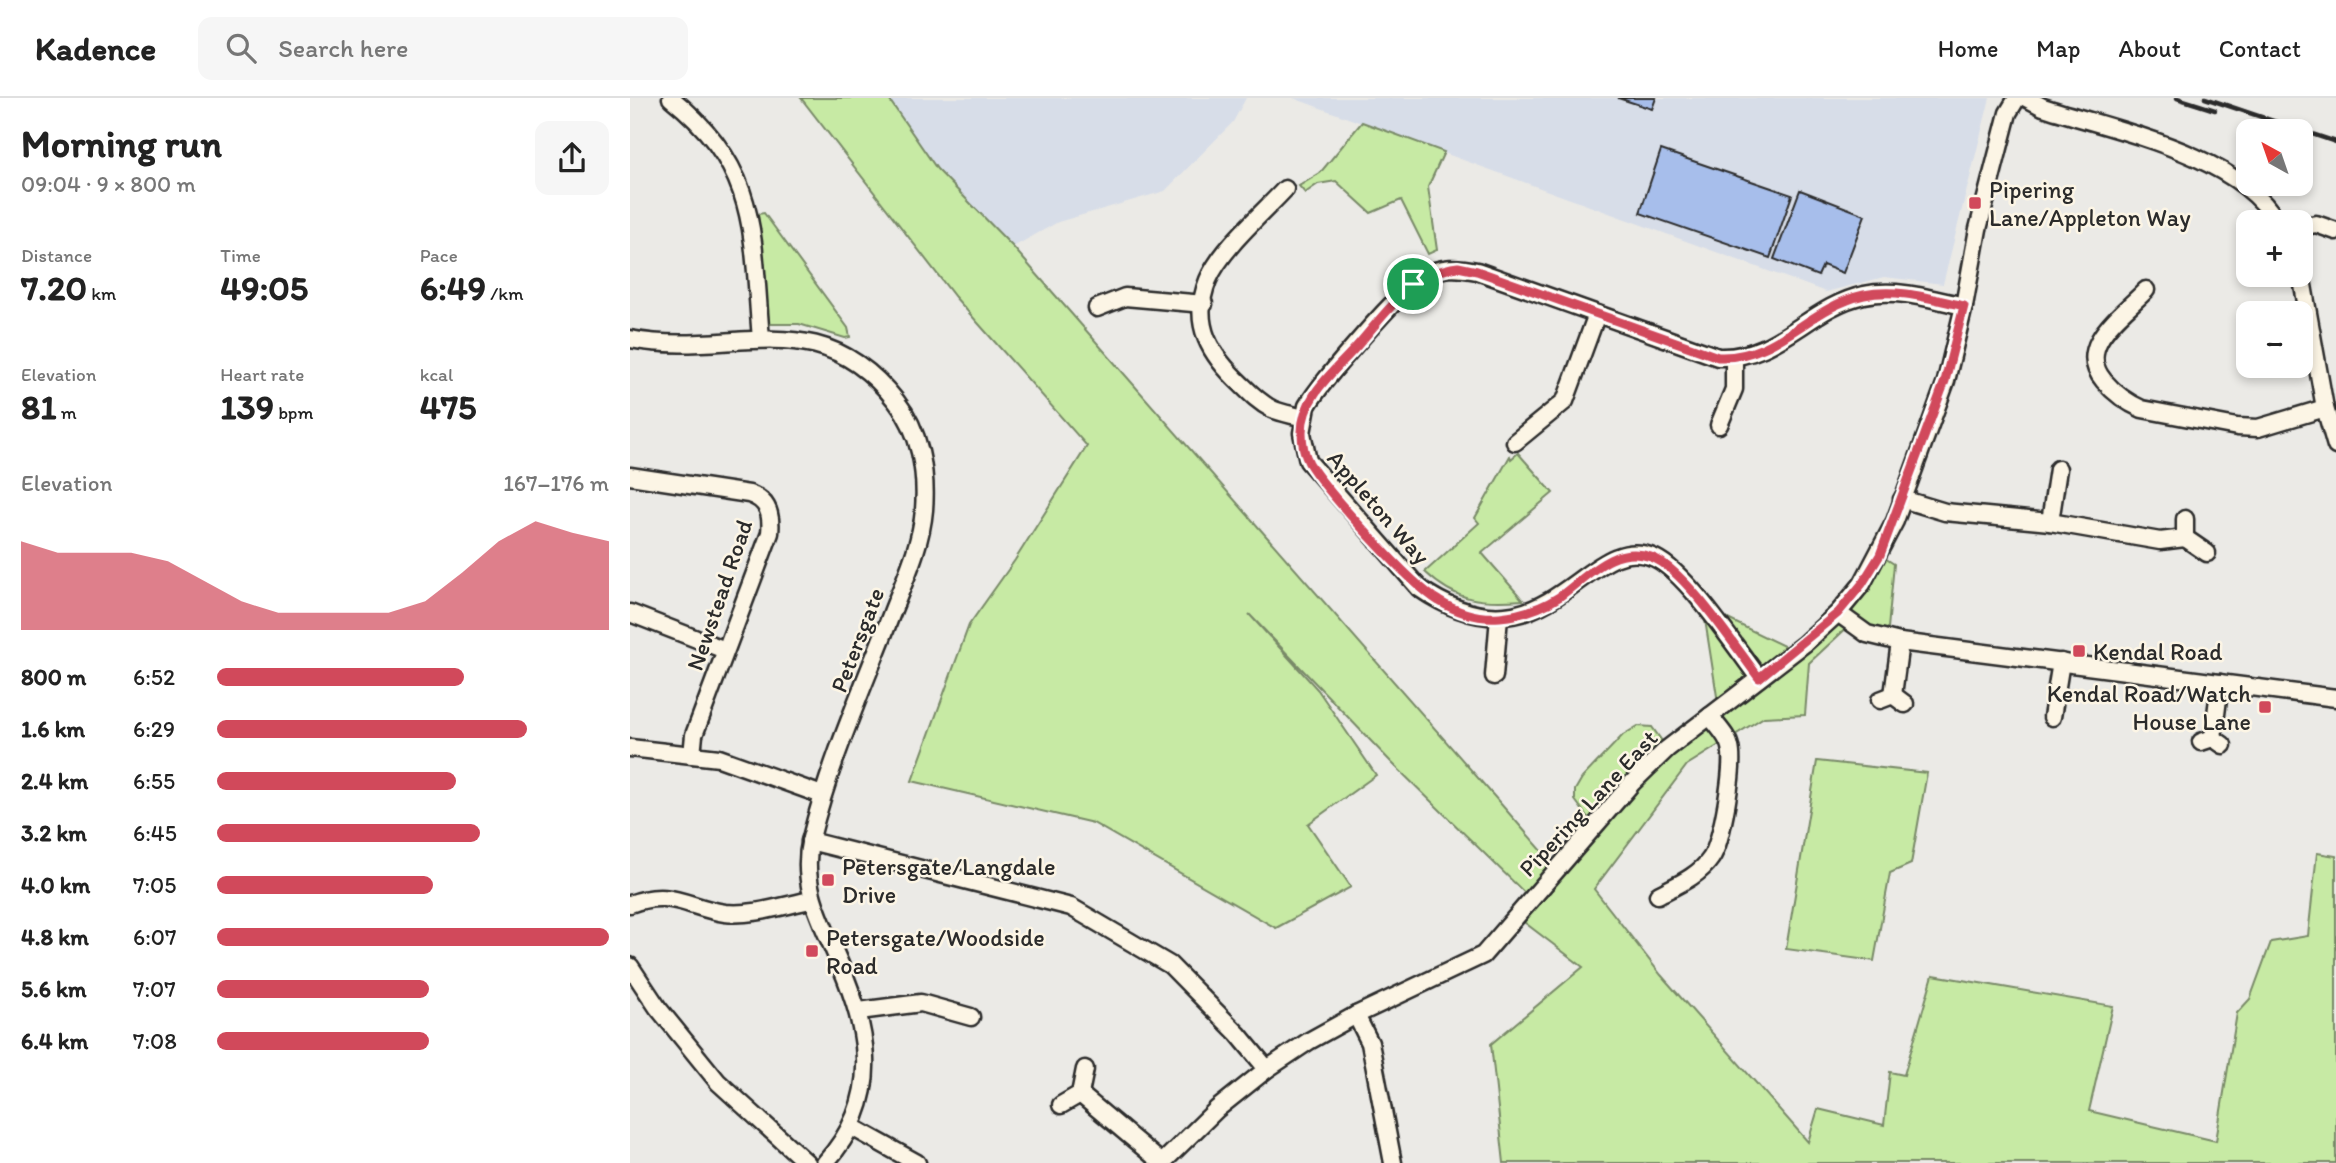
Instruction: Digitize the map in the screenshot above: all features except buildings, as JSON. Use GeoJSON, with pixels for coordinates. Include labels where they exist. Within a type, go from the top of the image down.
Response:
{"type":"FeatureCollection","features":[{"type":"Feature","properties":{"kind":"street"},"geometry":{"type":"LineString","coordinates":[[671,98],[715,140],[743,191],[751,222],[761,339]]}},
{"type":"Feature","properties":{"kind":"street","name":"Pipering Lane East"},"geometry":{"type":"LineString","coordinates":[[1162,1163],[1217,1109],[1267,1069],[1356,1015],[1483,955],[1632,783],[1667,749],[1838,613],[1862,584],[1880,555],[1945,381],[1964,306],[1978,229],[2008,113],[2017,98]]}},
{"type":"Feature","properties":{"kind":"street"},"geometry":{"type":"LineString","coordinates":[[2026,98],[2043,107],[2217,166],[2255,196],[2267,210]]}},
{"type":"Feature","properties":{"kind":"street"},"geometry":{"type":"LineString","coordinates":[[1285,189],[1221,259],[1208,281],[1203,304],[1204,330],[1210,351],[1220,364],[1259,401],[1303,418],[1314,393],[1413,284],[1440,269],[1458,267],[1477,271],[1718,357],[1734,358],[1766,349],[1815,316],[1863,295],[1906,294],[1964,306]]}},
{"type":"Feature","properties":{"kind":"street"},"geometry":{"type":"LineString","coordinates":[[2313,225],[2336,231]]}},
{"type":"Feature","properties":{"kind":"street"},"geometry":{"type":"LineString","coordinates":[[2303,287],[2326,408],[2336,446]]}},
{"type":"Feature","properties":{"kind":"street"},"geometry":{"type":"LineString","coordinates":[[2146,290],[2103,335],[2094,348],[2092,358],[2094,369],[2113,392],[2127,403],[2142,410],[2237,428],[2258,428],[2326,408]]}},
{"type":"Feature","properties":{"kind":"street"},"geometry":{"type":"LineString","coordinates":[[1097,308],[1134,297],[1203,304]]}},
{"type":"Feature","properties":{"kind":"street"},"geometry":{"type":"LineString","coordinates":[[1515,442],[1565,401],[1597,314]]}},
{"type":"Feature","properties":{"kind":"street","name":"Petersgate"},"geometry":{"type":"LineString","coordinates":[[630,339],[687,344],[761,339],[805,341],[829,346],[856,363],[896,401],[920,447],[925,488],[919,540],[822,794],[810,841],[807,868],[811,900],[859,1011],[866,1041],[861,1102],[852,1127],[825,1163]]}},
{"type":"Feature","properties":{"kind":"street"},"geometry":{"type":"LineString","coordinates":[[1720,425],[1734,389],[1734,358]]}},
{"type":"Feature","properties":{"kind":"street","name":"Appleton Way"},"geometry":{"type":"LineString","coordinates":[[1303,418],[1303,446],[1318,475],[1419,588],[1456,610],[1476,616],[1499,617],[1544,606],[1613,557],[1642,554],[1667,565],[1685,583],[1759,678]]}},
{"type":"Feature","properties":{"kind":"street"},"geometry":{"type":"LineString","coordinates":[[2050,522],[2058,469]]}},
{"type":"Feature","properties":{"kind":"street","name":"Newstead Road"},"geometry":{"type":"LineString","coordinates":[[630,476],[759,497],[768,508],[771,520],[770,533],[694,735],[692,755]]}},
{"type":"Feature","properties":{"kind":"street"},"geometry":{"type":"LineString","coordinates":[[1902,499],[1945,512],[2050,522],[2160,541],[2185,538],[2207,553]]}},
{"type":"Feature","properties":{"kind":"street"},"geometry":{"type":"LineString","coordinates":[[2185,519],[2185,538]]}},
{"type":"Feature","properties":{"kind":"street"},"geometry":{"type":"LineString","coordinates":[[630,613],[725,650]]}},
{"type":"Feature","properties":{"kind":"street"},"geometry":{"type":"LineString","coordinates":[[1838,613],[1867,634],[1899,642],[2336,698]]}},
{"type":"Feature","properties":{"kind":"street"},"geometry":{"type":"LineString","coordinates":[[1494,676],[1499,617]]}},
{"type":"Feature","properties":{"kind":"street"},"geometry":{"type":"LineString","coordinates":[[1893,700],[1899,642]]}},
{"type":"Feature","properties":{"kind":"street"},"geometry":{"type":"LineString","coordinates":[[2052,721],[2061,662]]}},
{"type":"Feature","properties":{"kind":"street"},"geometry":{"type":"LineString","coordinates":[[2212,742],[2220,683]]}},
{"type":"Feature","properties":{"kind":"street"},"geometry":{"type":"LineString","coordinates":[[1658,895],[1703,868],[1713,856],[1718,840],[1732,760],[1730,744],[1710,716]]}},
{"type":"Feature","properties":{"kind":"street"},"geometry":{"type":"LineString","coordinates":[[630,748],[719,758],[757,769],[822,794]]}},
{"type":"Feature","properties":{"kind":"street"},"geometry":{"type":"LineString","coordinates":[[810,841],[1071,907],[1170,965],[1238,1034],[1267,1069]]}},
{"type":"Feature","properties":{"kind":"street"},"geometry":{"type":"LineString","coordinates":[[630,904],[652,898],[671,897],[724,913],[811,900]]}},
{"type":"Feature","properties":{"kind":"street"},"geometry":{"type":"LineString","coordinates":[[630,966],[658,1007],[718,1083],[807,1163]]}},
{"type":"Feature","properties":{"kind":"street"},"geometry":{"type":"LineString","coordinates":[[859,1011],[922,1003],[971,1017]]}},
{"type":"Feature","properties":{"kind":"street"},"geometry":{"type":"LineString","coordinates":[[1356,1015],[1370,1043],[1394,1163]]}},
{"type":"Feature","properties":{"kind":"street"},"geometry":{"type":"LineString","coordinates":[[1061,1105],[1080,1094],[1085,1069]]}},
{"type":"Feature","properties":{"kind":"street"},"geometry":{"type":"LineString","coordinates":[[1080,1094],[1162,1163]]}},
{"type":"Feature","properties":{"kind":"street"},"geometry":{"type":"LineString","coordinates":[[852,1127],[917,1163]]}},
{"type":"Feature","properties":{"kind":"shaded area"},"geometry":{"type":"Polygon","coordinates":[[[888,98],[1246,98],[1233,122],[1165,191],[1058,222],[1013,247],[937,169],[888,98]]]}},
{"type":"Feature","properties":{"kind":"shaded area"},"geometry":{"type":"Polygon","coordinates":[[[1293,98],[1990,98],[1943,284],[1884,277],[1826,292],[1293,98]]]}},
{"type":"Feature","properties":{"kind":"green space"},"geometry":{"type":"Polygon","coordinates":[[[801,98],[888,98],[937,169],[1013,247],[1556,867],[1594,826],[1575,800],[1575,790],[1582,778],[1623,735],[1638,726],[1652,727],[1667,748],[1719,709],[1703,607],[1794,651],[1880,555],[1894,564],[1887,639],[1851,624],[1809,663],[1805,715],[1764,717],[1687,765],[1594,889],[1661,975],[1808,1142],[1818,1109],[1884,1125],[1890,1072],[1904,1075],[1933,975],[2113,1006],[2089,1111],[2216,1141],[2237,1013],[2250,999],[2271,942],[2308,936],[2317,853],[2336,856],[2336,1163],[1504,1163],[1491,1044],[1583,967],[1516,916],[1530,898],[1392,763],[1249,614],[1318,690],[1376,775],[1308,824],[1351,887],[1276,928],[1093,823],[912,781],[969,625],[1015,560],[1087,446],[955,297],[801,98]]]}},
{"type":"Feature","properties":{"kind":"green space"},"geometry":{"type":"Polygon","coordinates":[[[1362,122],[1444,152],[1428,187],[1437,250],[1428,254],[1401,200],[1371,213],[1336,181],[1318,184],[1305,193],[1299,186],[1320,173],[1362,122]]]}},
{"type":"Feature","properties":{"kind":"green space"},"geometry":{"type":"Polygon","coordinates":[[[764,213],[848,328],[850,337],[845,338],[799,324],[769,324],[758,214],[764,213]]]}},
{"type":"Feature","properties":{"kind":"green space"},"geometry":{"type":"Polygon","coordinates":[[[1518,453],[1553,493],[1482,553],[1523,600],[1494,601],[1459,595],[1425,572],[1479,523],[1475,518],[1510,456],[1511,459],[1518,453]]]}},
{"type":"Feature","properties":{"kind":"green space"},"geometry":{"type":"Polygon","coordinates":[[[1817,761],[1927,773],[1911,864],[1890,873],[1874,961],[1786,949],[1817,761]]]}},
{"type":"Feature","properties":{"kind":"railway"},"geometry":{"type":"LineString","coordinates":[[2177,98],[2215,110]]}},
{"type":"Feature","properties":{"kind":"railway"},"geometry":{"type":"LineString","coordinates":[[2205,98],[2336,142]]}},
{"type":"Feature","properties":{"kind":"place","name":"Pipering Lane/Appleton Way"},"geometry":{"type":"Point","coordinates":[1975,203]}},
{"type":"Feature","properties":{"kind":"place","name":"Kendal Road"},"geometry":{"type":"Point","coordinates":[2079,651]}},
{"type":"Feature","properties":{"kind":"place","name":"Kendal Road/Watch House Lane"},"geometry":{"type":"Point","coordinates":[2265,707]}},
{"type":"Feature","properties":{"kind":"place","name":"Petersgate/Langdale Drive"},"geometry":{"type":"Point","coordinates":[828,880]}},
{"type":"Feature","properties":{"kind":"place","name":"Petersgate/Woodside Road"},"geometry":{"type":"Point","coordinates":[812,951]}},
{"type":"Feature","properties":{"kind":"route"},"geometry":{"type":"LineString","coordinates":[[1458,267],[1477,271],[1706,353],[1734,358],[1766,349],[1815,316],[1863,295],[1906,294],[1964,306],[1945,381],[1895,521],[1880,555],[1862,584],[1838,613],[1804,644],[1759,678],[1685,583],[1667,565],[1654,557],[1630,553],[1613,557],[1544,606],[1499,617],[1476,616],[1456,610],[1419,588],[1318,475],[1308,461],[1303,446],[1303,418],[1307,406],[1314,393],[1413,284],[1440,269],[1458,267]]}}]}
